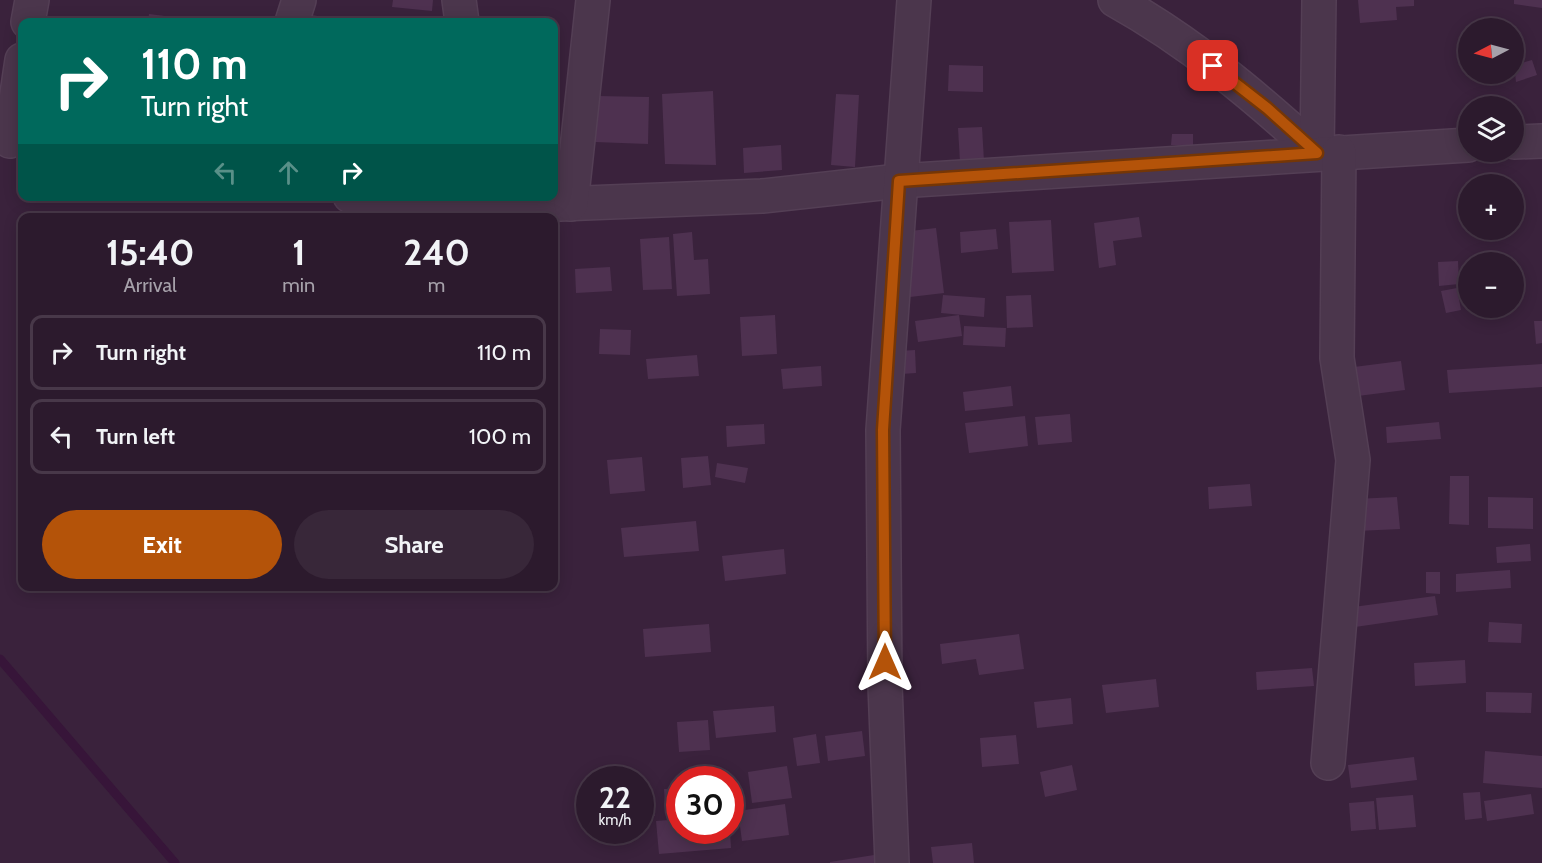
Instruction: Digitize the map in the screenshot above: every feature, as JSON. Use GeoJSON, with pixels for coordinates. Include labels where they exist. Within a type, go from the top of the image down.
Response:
{"type":"FeatureCollection","features":[{"type":"Feature","properties":{"kind":"street"},"geometry":{"type":"LineString","coordinates":[[29,18],[32,0]]}},
{"type":"Feature","properties":{"kind":"street"},"geometry":{"type":"LineString","coordinates":[[293,18],[299,0]]}},
{"type":"Feature","properties":{"kind":"street"},"geometry":{"type":"LineString","coordinates":[[459,0],[461,18]]}},
{"type":"Feature","properties":{"kind":"street"},"geometry":{"type":"LineString","coordinates":[[571,204],[594,0]]}},
{"type":"Feature","properties":{"kind":"street"},"geometry":{"type":"LineString","coordinates":[[892,863],[885,685],[883,430],[899,181],[914,0]]}},
{"type":"Feature","properties":{"kind":"street"},"geometry":{"type":"LineString","coordinates":[[1115,0],[1160,25],[1328,153]]}},
{"type":"Feature","properties":{"kind":"street"},"geometry":{"type":"LineString","coordinates":[[1319,0],[1337,358],[1353,460],[1328,763]]}},
{"type":"Feature","properties":{"kind":"street"},"geometry":{"type":"LineString","coordinates":[[11,142],[18,90]]}},
{"type":"Feature","properties":{"kind":"street"},"geometry":{"type":"LineString","coordinates":[[1524,142],[1542,141]]}},
{"type":"Feature","properties":{"kind":"street"},"geometry":{"type":"LineString","coordinates":[[533,201],[571,204],[762,195],[899,181],[1458,146]]}},
{"type":"Feature","properties":{"kind":"building"},"geometry":{"type":"Polygon","coordinates":[[[393,0],[433,0],[432,11],[392,7],[393,0]]]}},
{"type":"Feature","properties":{"kind":"building"},"geometry":{"type":"Polygon","coordinates":[[[1358,0],[1414,0],[1414,6],[1396,7],[1397,20],[1360,23],[1358,0]]]}},
{"type":"Feature","properties":{"kind":"building"},"geometry":{"type":"Polygon","coordinates":[[[1514,0],[1542,0],[1542,8],[1514,4],[1514,0]]]}},
{"type":"Feature","properties":{"kind":"building"},"geometry":{"type":"Polygon","coordinates":[[[149,14],[180,18],[148,18],[149,14]]]}},
{"type":"Feature","properties":{"kind":"building"},"geometry":{"type":"Polygon","coordinates":[[[312,15],[328,18],[312,18],[312,15]]]}},
{"type":"Feature","properties":{"kind":"building"},"geometry":{"type":"Polygon","coordinates":[[[1532,60],[1537,75],[1524,79],[1524,62],[1532,60]]]}},
{"type":"Feature","properties":{"kind":"building"},"geometry":{"type":"Polygon","coordinates":[[[949,65],[983,66],[983,92],[948,91],[949,65]]]}},
{"type":"Feature","properties":{"kind":"building"},"geometry":{"type":"Polygon","coordinates":[[[713,91],[716,165],[665,164],[662,94],[713,91]]]}},
{"type":"Feature","properties":{"kind":"building"},"geometry":{"type":"Polygon","coordinates":[[[836,94],[859,95],[855,167],[831,165],[836,94]]]}},
{"type":"Feature","properties":{"kind":"building"},"geometry":{"type":"Polygon","coordinates":[[[597,96],[649,97],[648,144],[595,142],[597,96]]]}},
{"type":"Feature","properties":{"kind":"building"},"geometry":{"type":"Polygon","coordinates":[[[982,127],[984,161],[960,162],[958,128],[982,127]]]}},
{"type":"Feature","properties":{"kind":"building"},"geometry":{"type":"Polygon","coordinates":[[[1172,134],[1193,134],[1193,146],[1171,145],[1172,134]]]}},
{"type":"Feature","properties":{"kind":"building"},"geometry":{"type":"Polygon","coordinates":[[[781,145],[782,170],[744,173],[743,148],[781,145]]]}},
{"type":"Feature","properties":{"kind":"building"},"geometry":{"type":"Polygon","coordinates":[[[1139,217],[1142,237],[1113,241],[1116,265],[1099,268],[1094,223],[1139,217]]]}},
{"type":"Feature","properties":{"kind":"building"},"geometry":{"type":"Polygon","coordinates":[[[1051,220],[1054,271],[1012,273],[1009,222],[1051,220]]]}},
{"type":"Feature","properties":{"kind":"building"},"geometry":{"type":"Polygon","coordinates":[[[936,228],[944,293],[910,297],[902,232],[936,228]]]}},
{"type":"Feature","properties":{"kind":"building"},"geometry":{"type":"Polygon","coordinates":[[[996,229],[998,249],[961,253],[960,232],[996,229]]]}},
{"type":"Feature","properties":{"kind":"building"},"geometry":{"type":"Polygon","coordinates":[[[692,232],[694,260],[708,259],[710,294],[677,296],[673,234],[692,232]]]}},
{"type":"Feature","properties":{"kind":"building"},"geometry":{"type":"Polygon","coordinates":[[[669,237],[672,289],[643,290],[640,239],[669,237]]]}},
{"type":"Feature","properties":{"kind":"building"},"geometry":{"type":"Polygon","coordinates":[[[1458,261],[1458,284],[1439,286],[1438,262],[1458,261]]]}},
{"type":"Feature","properties":{"kind":"building"},"geometry":{"type":"Polygon","coordinates":[[[610,267],[612,291],[576,293],[575,269],[610,267]]]}},
{"type":"Feature","properties":{"kind":"building"},"geometry":{"type":"Polygon","coordinates":[[[1457,288],[1458,311],[1446,313],[1441,291],[1457,288]]]}},
{"type":"Feature","properties":{"kind":"building"},"geometry":{"type":"Polygon","coordinates":[[[943,295],[985,298],[984,317],[941,313],[943,295]]]}},
{"type":"Feature","properties":{"kind":"building"},"geometry":{"type":"Polygon","coordinates":[[[1031,295],[1033,327],[1007,328],[1006,296],[1031,295]]]}},
{"type":"Feature","properties":{"kind":"building"},"geometry":{"type":"Polygon","coordinates":[[[775,315],[777,354],[742,356],[740,317],[775,315]]]}},
{"type":"Feature","properties":{"kind":"building"},"geometry":{"type":"Polygon","coordinates":[[[959,315],[962,336],[918,342],[915,321],[959,315]]]}},
{"type":"Feature","properties":{"kind":"building"},"geometry":{"type":"Polygon","coordinates":[[[1534,321],[1542,321],[1542,343],[1536,344],[1534,321]]]}},
{"type":"Feature","properties":{"kind":"building"},"geometry":{"type":"Polygon","coordinates":[[[964,326],[1006,328],[1005,347],[963,345],[964,326]]]}},
{"type":"Feature","properties":{"kind":"building"},"geometry":{"type":"Polygon","coordinates":[[[600,329],[631,330],[630,355],[599,354],[600,329]]]}},
{"type":"Feature","properties":{"kind":"building"},"geometry":{"type":"Polygon","coordinates":[[[915,350],[916,373],[901,374],[900,351],[915,350]]]}},
{"type":"Feature","properties":{"kind":"building"},"geometry":{"type":"Polygon","coordinates":[[[697,355],[699,376],[648,379],[646,359],[697,355]]]}},
{"type":"Feature","properties":{"kind":"building"},"geometry":{"type":"Polygon","coordinates":[[[1401,361],[1405,390],[1350,397],[1346,368],[1401,361]]]}},
{"type":"Feature","properties":{"kind":"building"},"geometry":{"type":"Polygon","coordinates":[[[1542,364],[1542,387],[1449,393],[1447,370],[1542,364]]]}},
{"type":"Feature","properties":{"kind":"building"},"geometry":{"type":"Polygon","coordinates":[[[821,366],[822,386],[783,389],[781,369],[821,366]]]}},
{"type":"Feature","properties":{"kind":"building"},"geometry":{"type":"Polygon","coordinates":[[[1011,386],[1013,406],[965,411],[963,392],[1011,386]]]}},
{"type":"Feature","properties":{"kind":"building"},"geometry":{"type":"Polygon","coordinates":[[[1070,414],[1072,442],[1038,445],[1035,417],[1070,414]]]}},
{"type":"Feature","properties":{"kind":"building"},"geometry":{"type":"Polygon","coordinates":[[[1025,416],[1028,446],[969,453],[965,423],[1025,416]]]}},
{"type":"Feature","properties":{"kind":"building"},"geometry":{"type":"Polygon","coordinates":[[[1439,422],[1441,439],[1387,443],[1386,427],[1439,422]]]}},
{"type":"Feature","properties":{"kind":"building"},"geometry":{"type":"Polygon","coordinates":[[[764,424],[765,444],[727,447],[726,426],[764,424]]]}},
{"type":"Feature","properties":{"kind":"building"},"geometry":{"type":"Polygon","coordinates":[[[708,456],[711,485],[683,488],[681,458],[708,456]]]}},
{"type":"Feature","properties":{"kind":"building"},"geometry":{"type":"Polygon","coordinates":[[[642,457],[645,491],[610,494],[607,460],[642,457]]]}},
{"type":"Feature","properties":{"kind":"building"},"geometry":{"type":"Polygon","coordinates":[[[717,463],[748,468],[745,483],[715,477],[717,463]]]}},
{"type":"Feature","properties":{"kind":"building"},"geometry":{"type":"Polygon","coordinates":[[[1450,476],[1469,476],[1469,525],[1449,524],[1450,476]]]}},
{"type":"Feature","properties":{"kind":"building"},"geometry":{"type":"Polygon","coordinates":[[[1250,484],[1252,506],[1209,509],[1208,487],[1250,484]]]}},
{"type":"Feature","properties":{"kind":"building"},"geometry":{"type":"Polygon","coordinates":[[[1397,497],[1400,529],[1357,531],[1355,499],[1397,497]]]}},
{"type":"Feature","properties":{"kind":"building"},"geometry":{"type":"Polygon","coordinates":[[[1488,497],[1533,498],[1533,529],[1488,528],[1488,497]]]}},
{"type":"Feature","properties":{"kind":"building"},"geometry":{"type":"Polygon","coordinates":[[[696,521],[699,551],[624,557],[621,528],[696,521]]]}},
{"type":"Feature","properties":{"kind":"building"},"geometry":{"type":"Polygon","coordinates":[[[1530,544],[1531,561],[1497,563],[1496,547],[1530,544]]]}},
{"type":"Feature","properties":{"kind":"building"},"geometry":{"type":"Polygon","coordinates":[[[784,549],[786,574],[725,581],[722,556],[784,549]]]}},
{"type":"Feature","properties":{"kind":"building"},"geometry":{"type":"Polygon","coordinates":[[[1510,570],[1511,588],[1456,592],[1456,574],[1510,570]]]}},
{"type":"Feature","properties":{"kind":"building"},"geometry":{"type":"Polygon","coordinates":[[[1426,572],[1440,572],[1440,594],[1426,593],[1426,572]]]}},
{"type":"Feature","properties":{"kind":"building"},"geometry":{"type":"Polygon","coordinates":[[[1435,596],[1438,615],[1355,627],[1353,607],[1435,596]]]}},
{"type":"Feature","properties":{"kind":"building"},"geometry":{"type":"Polygon","coordinates":[[[1489,622],[1522,624],[1521,643],[1488,642],[1489,622]]]}},
{"type":"Feature","properties":{"kind":"building"},"geometry":{"type":"Polygon","coordinates":[[[709,624],[711,652],[645,657],[643,629],[709,624]]]}},
{"type":"Feature","properties":{"kind":"building"},"geometry":{"type":"Polygon","coordinates":[[[1019,634],[1024,669],[979,675],[976,659],[942,664],[940,644],[1019,634]]]}},
{"type":"Feature","properties":{"kind":"building"},"geometry":{"type":"Polygon","coordinates":[[[1465,660],[1466,683],[1415,686],[1414,663],[1465,660]]]}},
{"type":"Feature","properties":{"kind":"building"},"geometry":{"type":"Polygon","coordinates":[[[1312,668],[1314,686],[1257,690],[1256,672],[1312,668]]]}},
{"type":"Feature","properties":{"kind":"building"},"geometry":{"type":"Polygon","coordinates":[[[1156,679],[1159,707],[1106,713],[1102,685],[1156,679]]]}},
{"type":"Feature","properties":{"kind":"building"},"geometry":{"type":"Polygon","coordinates":[[[1486,692],[1532,693],[1531,713],[1486,712],[1486,692]]]}},
{"type":"Feature","properties":{"kind":"building"},"geometry":{"type":"Polygon","coordinates":[[[1071,698],[1073,724],[1037,728],[1034,702],[1071,698]]]}},
{"type":"Feature","properties":{"kind":"building"},"geometry":{"type":"Polygon","coordinates":[[[774,706],[776,732],[716,738],[713,711],[774,706]]]}},
{"type":"Feature","properties":{"kind":"building"},"geometry":{"type":"Polygon","coordinates":[[[708,720],[710,750],[679,752],[677,722],[708,720]]]}},
{"type":"Feature","properties":{"kind":"building"},"geometry":{"type":"Polygon","coordinates":[[[862,731],[865,756],[828,761],[825,736],[862,731]]]}},
{"type":"Feature","properties":{"kind":"building"},"geometry":{"type":"Polygon","coordinates":[[[816,734],[820,763],[797,766],[793,738],[816,734]]]}},
{"type":"Feature","properties":{"kind":"building"},"geometry":{"type":"Polygon","coordinates":[[[1016,735],[1019,764],[982,767],[980,738],[1016,735]]]}},
{"type":"Feature","properties":{"kind":"building"},"geometry":{"type":"Polygon","coordinates":[[[1485,751],[1542,756],[1542,788],[1483,783],[1485,751]]]}},
{"type":"Feature","properties":{"kind":"building"},"geometry":{"type":"Polygon","coordinates":[[[1414,757],[1417,780],[1351,788],[1348,765],[1414,757]]]}},
{"type":"Feature","properties":{"kind":"building"},"geometry":{"type":"Polygon","coordinates":[[[1072,765],[1077,790],[1045,797],[1040,772],[1072,765]]]}},
{"type":"Feature","properties":{"kind":"building"},"geometry":{"type":"Polygon","coordinates":[[[787,766],[792,798],[752,803],[748,772],[787,766]]]}},
{"type":"Feature","properties":{"kind":"building"},"geometry":{"type":"Polygon","coordinates":[[[664,789],[666,789],[666,805],[664,789]]]}},
{"type":"Feature","properties":{"kind":"building"},"geometry":{"type":"Polygon","coordinates":[[[1480,792],[1482,818],[1465,820],[1463,793],[1480,792]]]}},
{"type":"Feature","properties":{"kind":"building"},"geometry":{"type":"Polygon","coordinates":[[[1531,794],[1534,814],[1487,821],[1484,801],[1531,794]]]}},
{"type":"Feature","properties":{"kind":"building"},"geometry":{"type":"Polygon","coordinates":[[[1413,795],[1416,827],[1379,830],[1376,798],[1413,795]]]}},
{"type":"Feature","properties":{"kind":"building"},"geometry":{"type":"Polygon","coordinates":[[[1374,801],[1376,829],[1351,831],[1349,803],[1374,801]]]}},
{"type":"Feature","properties":{"kind":"building"},"geometry":{"type":"Polygon","coordinates":[[[785,804],[789,835],[744,841],[744,810],[785,804]]]}},
{"type":"Feature","properties":{"kind":"building"},"geometry":{"type":"Polygon","coordinates":[[[666,820],[666,844],[731,844],[731,848],[659,854],[656,821],[666,820]]]}},
{"type":"Feature","properties":{"kind":"building"},"geometry":{"type":"Polygon","coordinates":[[[972,843],[974,863],[933,863],[931,847],[972,843]]]}},
{"type":"Feature","properties":{"kind":"building"},"geometry":{"type":"Polygon","coordinates":[[[874,855],[875,863],[830,863],[830,862],[874,855]]]}},
{"type":"Feature","properties":{"kind":"waterway"},"geometry":{"type":"LineString","coordinates":[[0,659],[175,863]]}},
{"type":"Feature","properties":{"kind":"route"},"geometry":{"type":"LineString","coordinates":[[885,662],[883,430],[899,181],[1317,153],[1267,108],[1213,66]]}}]}
